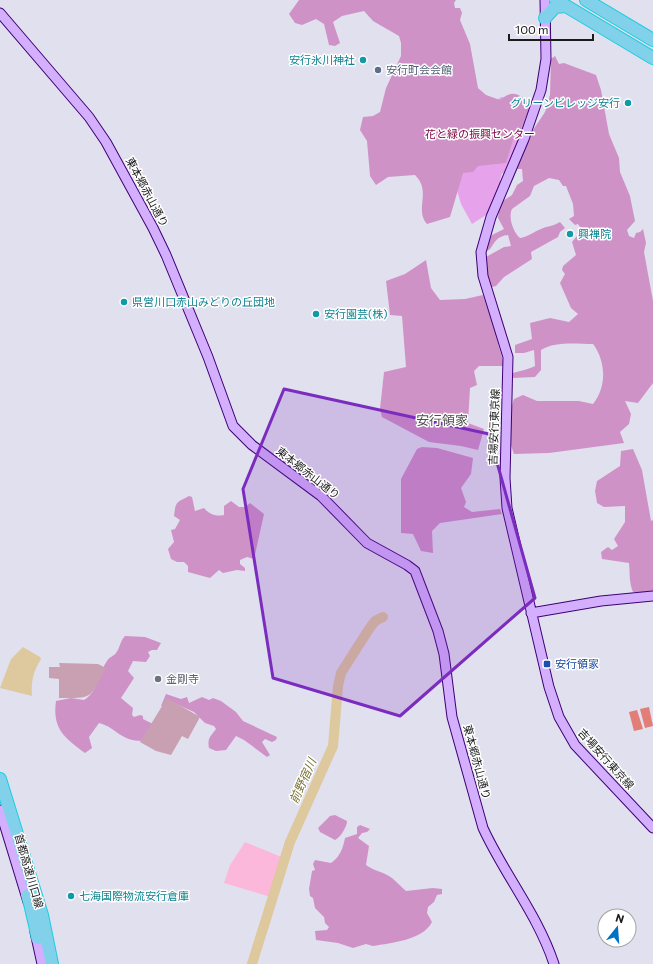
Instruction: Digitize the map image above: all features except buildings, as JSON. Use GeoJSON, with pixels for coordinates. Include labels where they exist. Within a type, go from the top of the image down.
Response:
{"type":"FeatureCollection","features":[{"type":"Feature","properties":{"kind":"highway"},"geometry":{"type":"LineString","coordinates":[[586,0],[653,40]]}},
{"type":"Feature","properties":{"kind":"highway"},"geometry":{"type":"LineString","coordinates":[[595,0],[653,35]]}},
{"type":"Feature","properties":{"kind":"highway"},"geometry":{"type":"LineString","coordinates":[[544,18],[562,2]]}},
{"type":"Feature","properties":{"kind":"highway"},"geometry":{"type":"LineString","coordinates":[[562,2],[653,52]]}},
{"type":"Feature","properties":{"kind":"highway"},"geometry":{"type":"LineString","coordinates":[[562,2],[653,58]]}},
{"type":"Feature","properties":{"kind":"highway","name":"首都高速川口線"},"geometry":{"type":"LineString","coordinates":[[0,779],[42,915],[53,964]]}},
{"type":"Feature","properties":{"kind":"highway","name":"首都高速川口線"},"geometry":{"type":"LineString","coordinates":[[0,802],[20,866],[43,964]]}},
{"type":"Feature","properties":{"kind":"street","name":"吉場安行東京線"},"geometry":{"type":"LineString","coordinates":[[545,0],[544,18],[546,59],[541,90],[524,139],[491,218],[480,256],[483,276],[508,358],[505,491],[510,525],[553,702],[565,730],[585,756],[653,828]]}},
{"type":"Feature","properties":{"kind":"street","name":"東本郷赤山通り"},"geometry":{"type":"LineString","coordinates":[[0,13],[89,118],[106,142],[166,255],[208,357],[234,426],[252,445],[321,496],[366,543],[413,569],[438,631],[444,654],[452,717],[483,828],[543,937],[554,964]]}},
{"type":"Feature","properties":{"kind":"street"},"geometry":{"type":"LineString","coordinates":[[531,613],[601,601],[653,596]]}},
{"type":"Feature","properties":{"kind":"street"},"geometry":{"type":"LineString","coordinates":[[0,774],[30,868],[53,964]]}},
{"type":"Feature","properties":{"kind":"street"},"geometry":{"type":"LineString","coordinates":[[0,810],[26,894],[43,964]]}},
{"type":"Feature","properties":{"kind":"highlighted area"},"geometry":{"type":"Polygon","coordinates":[[[284,389],[489,434],[535,598],[400,716],[273,678],[243,489],[284,389]]]}},
{"type":"Feature","properties":{"kind":"green space"},"geometry":{"type":"Polygon","coordinates":[[[299,0],[456,0],[454,3],[455,8],[460,8],[462,13],[460,20],[470,44],[478,88],[486,95],[500,100],[509,94],[515,94],[525,99],[529,109],[519,133],[513,140],[506,163],[478,166],[473,172],[463,173],[450,217],[427,224],[423,218],[422,212],[422,188],[420,181],[415,175],[388,177],[376,185],[370,176],[367,141],[360,130],[363,117],[373,116],[380,112],[386,88],[401,56],[401,43],[399,36],[373,21],[364,11],[342,16],[333,22],[340,43],[335,46],[329,45],[324,24],[316,19],[302,25],[295,23],[289,14],[299,0]]]}},
{"type":"Feature","properties":{"kind":"green space"},"geometry":{"type":"Polygon","coordinates":[[[555,56],[559,64],[564,63],[596,75],[601,90],[609,134],[619,158],[620,172],[630,196],[635,221],[627,230],[629,236],[634,238],[636,233],[643,229],[646,243],[644,252],[653,301],[653,383],[638,403],[625,401],[631,414],[629,424],[620,432],[624,443],[549,453],[514,454],[510,441],[509,427],[510,413],[514,399],[523,395],[537,401],[579,401],[593,404],[598,397],[603,382],[600,358],[593,344],[559,344],[547,347],[541,350],[541,370],[535,377],[513,378],[513,373],[535,366],[534,350],[524,353],[515,353],[515,345],[532,339],[530,323],[550,318],[569,322],[578,314],[571,308],[560,283],[565,274],[562,270],[563,266],[576,255],[572,242],[582,230],[578,224],[575,225],[569,219],[574,216],[573,204],[566,186],[563,186],[559,180],[549,178],[534,186],[530,196],[512,209],[511,212],[512,224],[515,232],[520,238],[526,237],[543,228],[560,222],[565,228],[560,232],[558,237],[531,252],[532,259],[504,277],[496,286],[492,287],[487,277],[488,272],[485,268],[486,257],[504,247],[511,246],[508,235],[499,238],[487,251],[484,248],[492,235],[504,229],[498,218],[500,203],[512,195],[517,185],[523,181],[522,169],[516,169],[531,133],[545,112],[550,95],[551,59],[555,56]]]}},
{"type":"Feature","properties":{"kind":"green space","name":"花と緑の振興センター"},"geometry":{"type":"Polygon","coordinates":[[[478,92],[497,100],[501,97],[515,99],[531,106],[505,174],[502,173],[500,180],[501,182],[489,213],[472,224],[461,204],[443,141],[478,92]]]}},
{"type":"Feature","properties":{"kind":"green space"},"geometry":{"type":"Polygon","coordinates":[[[426,260],[431,288],[440,300],[465,299],[483,295],[496,334],[503,366],[479,366],[474,371],[477,385],[470,388],[468,423],[484,429],[478,450],[461,446],[429,442],[382,417],[380,409],[384,372],[406,367],[402,316],[390,315],[386,281],[405,274],[426,260]]]}},
{"type":"Feature","properties":{"kind":"green space"},"geometry":{"type":"Polygon","coordinates":[[[422,447],[437,448],[473,458],[471,474],[461,488],[466,502],[464,507],[472,512],[500,509],[502,514],[440,523],[432,531],[433,553],[421,551],[413,534],[401,533],[401,479],[417,449],[422,447]]]}},
{"type":"Feature","properties":{"kind":"green space"},"geometry":{"type":"Polygon","coordinates":[[[633,449],[642,470],[651,521],[653,520],[653,592],[633,592],[630,582],[629,563],[602,559],[601,552],[608,547],[612,550],[618,546],[614,539],[625,522],[625,506],[604,507],[597,503],[595,491],[597,481],[620,466],[621,451],[633,449]]]}},
{"type":"Feature","properties":{"kind":"green space"},"geometry":{"type":"Polygon","coordinates":[[[189,496],[192,497],[195,511],[204,508],[208,512],[218,516],[224,515],[224,506],[231,501],[239,507],[245,507],[250,503],[264,514],[254,559],[247,557],[240,560],[240,564],[245,568],[245,571],[237,570],[223,573],[219,570],[210,578],[188,572],[188,566],[184,562],[177,562],[171,559],[168,549],[174,542],[171,530],[175,529],[180,520],[174,516],[175,508],[179,501],[189,496]]]}},
{"type":"Feature","properties":{"kind":"green space"},"geometry":{"type":"Polygon","coordinates":[[[125,636],[145,637],[161,643],[157,650],[148,652],[150,656],[146,662],[133,661],[128,671],[134,678],[121,698],[133,708],[132,715],[134,717],[140,715],[143,716],[143,719],[153,724],[143,741],[124,737],[111,728],[99,723],[89,737],[92,748],[85,753],[66,737],[58,726],[55,711],[56,701],[71,698],[84,700],[89,697],[95,688],[104,666],[109,658],[116,653],[125,636]]]}},
{"type":"Feature","properties":{"kind":"green space"},"geometry":{"type":"Polygon","coordinates":[[[166,694],[181,699],[187,697],[189,703],[202,697],[209,700],[213,698],[221,701],[236,712],[243,721],[277,737],[276,740],[272,742],[265,739],[262,742],[270,755],[267,757],[236,736],[226,750],[216,751],[209,748],[209,739],[216,729],[214,726],[205,723],[194,712],[172,702],[166,706],[161,706],[166,694]]]}},
{"type":"Feature","properties":{"kind":"green space"},"geometry":{"type":"Polygon","coordinates":[[[335,815],[347,821],[343,832],[335,840],[320,832],[318,828],[330,816],[335,815]]]}},
{"type":"Feature","properties":{"kind":"green space"},"geometry":{"type":"Polygon","coordinates":[[[360,825],[370,829],[367,832],[362,833],[358,838],[369,846],[366,865],[389,876],[406,891],[433,888],[442,889],[442,894],[437,895],[434,902],[428,907],[427,913],[432,922],[422,933],[397,942],[373,946],[366,944],[353,948],[338,943],[316,940],[315,931],[327,930],[329,927],[325,923],[324,917],[315,908],[313,898],[310,896],[309,889],[312,871],[315,870],[313,864],[315,860],[331,863],[334,861],[341,852],[345,838],[357,834],[357,827],[360,825]]]}},
{"type":"Feature","properties":{"kind":"shaded area"},"geometry":{"type":"Polygon","coordinates":[[[23,647],[41,659],[33,677],[32,696],[0,688],[11,659],[23,647]]]}},
{"type":"Feature","properties":{"kind":"shaded area"},"geometry":{"type":"Polygon","coordinates":[[[59,663],[98,664],[106,668],[93,691],[89,695],[79,698],[59,698],[59,679],[49,678],[49,667],[60,667],[59,663]]]}},
{"type":"Feature","properties":{"kind":"shaded area"},"geometry":{"type":"Polygon","coordinates":[[[167,698],[200,717],[188,739],[182,736],[171,755],[156,751],[140,742],[167,698]]]}},
{"type":"Feature","properties":{"kind":"shaded area"},"geometry":{"type":"Polygon","coordinates":[[[649,707],[653,726],[645,728],[640,709],[649,707]]]}},
{"type":"Feature","properties":{"kind":"shaded area"},"geometry":{"type":"Polygon","coordinates":[[[637,710],[643,729],[634,731],[629,712],[637,710]]]}},
{"type":"Feature","properties":{"kind":"shaded area"},"geometry":{"type":"Polygon","coordinates":[[[245,842],[284,858],[274,898],[224,883],[230,865],[245,842]]]}},
{"type":"Feature","properties":{"kind":"waterway","name":"前野宿川"},"geometry":{"type":"LineString","coordinates":[[252,964],[290,842],[333,746],[338,686],[341,673],[369,629],[375,621],[383,617]]}},
{"type":"Feature","properties":{"kind":"place","name":"安行氷川神社"},"geometry":{"type":"Point","coordinates":[363,60]}},
{"type":"Feature","properties":{"kind":"place","name":"安行町会会館"},"geometry":{"type":"Point","coordinates":[378,70]}},
{"type":"Feature","properties":{"kind":"place","name":"グリーンビレッジ安行"},"geometry":{"type":"Point","coordinates":[628,103]}},
{"type":"Feature","properties":{"kind":"place","name":"興禅院"},"geometry":{"type":"Point","coordinates":[570,234]}},
{"type":"Feature","properties":{"kind":"place","name":"県営川口赤山みどりの丘団地"},"geometry":{"type":"Point","coordinates":[124,302]}},
{"type":"Feature","properties":{"kind":"place","name":"安行園芸(株)"},"geometry":{"type":"Point","coordinates":[316,314]}},
{"type":"Feature","properties":{"kind":"place","name":"安行領家"},"geometry":{"type":"Point","coordinates":[547,664]}},
{"type":"Feature","properties":{"kind":"place","name":"金剛寺"},"geometry":{"type":"Point","coordinates":[158,679]}},
{"type":"Feature","properties":{"kind":"place","name":"七海国際物流安行倉庫"},"geometry":{"type":"Point","coordinates":[71,896]}},
{"type":"Feature","properties":{"kind":"district","name":"安行領家"},"geometry":{"type":"Point","coordinates":[442,420]}}]}
